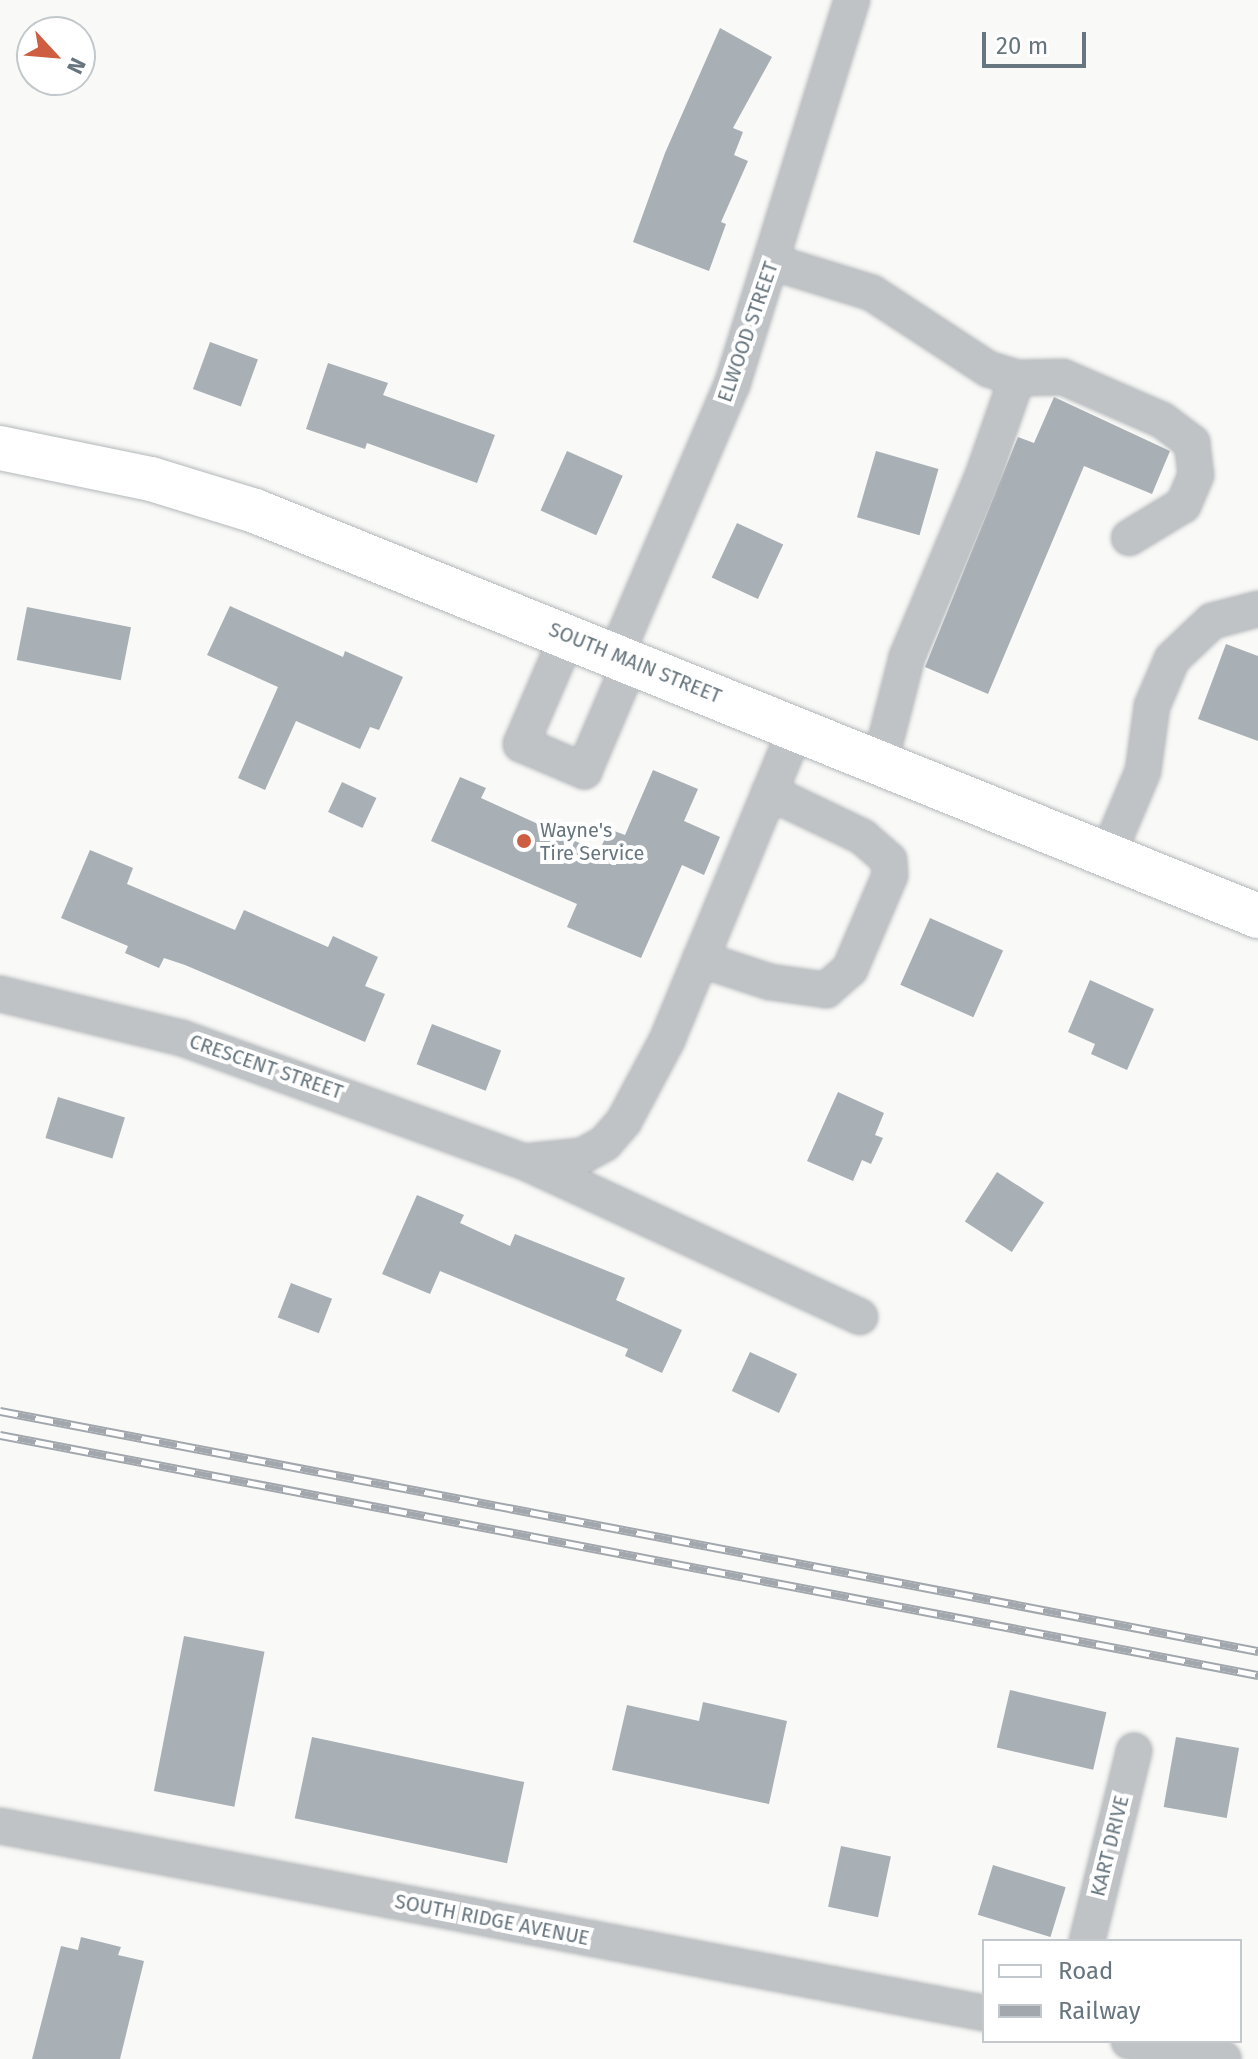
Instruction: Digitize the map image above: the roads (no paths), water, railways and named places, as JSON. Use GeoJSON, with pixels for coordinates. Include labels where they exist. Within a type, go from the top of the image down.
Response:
{"type":"FeatureCollection","features":[{"type":"Feature","properties":{"kind":"main road","name":"SOUTH MAIN STREET"},"geometry":{"type":"LineString","coordinates":[[0,448],[151,479],[255,511],[1257,914]]}},
{"type":"Feature","properties":{"kind":"street","name":"ELWOOD STREET"},"geometry":{"type":"LineString","coordinates":[[568,635],[521,744],[584,771],[623,658],[732,385],[852,0]]}},
{"type":"Feature","properties":{"kind":"street"},"geometry":{"type":"LineString","coordinates":[[772,262],[872,293],[988,369],[1017,378],[1063,377],[1162,420],[1192,443],[1196,475],[1183,505],[1129,538]]}},
{"type":"Feature","properties":{"kind":"street"},"geometry":{"type":"LineString","coordinates":[[880,762],[907,657],[982,478],[1017,378]]}},
{"type":"Feature","properties":{"kind":"street"},"geometry":{"type":"LineString","coordinates":[[1108,854],[1143,771],[1152,706],[1172,659],[1212,621],[1258,609]]}},
{"type":"Feature","properties":{"kind":"street","name":"CRESCENT STREET"},"geometry":{"type":"LineString","coordinates":[[525,1162],[582,1156],[605,1143],[624,1121],[700,959],[796,728]]}},
{"type":"Feature","properties":{"kind":"street"},"geometry":{"type":"LineString","coordinates":[[700,959],[770,982],[826,990],[850,969],[890,875],[889,860],[863,837],[769,792]]}},
{"type":"Feature","properties":{"kind":"street","name":"CRESCENT STREET"},"geometry":{"type":"LineString","coordinates":[[0,994],[196,1042],[525,1162],[860,1317]]}},
{"type":"Feature","properties":{"kind":"street","name":"KART DRIVE"},"geometry":{"type":"LineString","coordinates":[[1087,1939],[1134,1751]]}},
{"type":"Feature","properties":{"kind":"street","name":"SOUTH RIDGE AVENUE"},"geometry":{"type":"LineString","coordinates":[[0,1826],[982,2013]]}},
{"type":"Feature","properties":{"kind":"street"},"geometry":{"type":"LineString","coordinates":[[1139,2043],[1223,2059]]}},
{"type":"Feature","properties":{"kind":"railway"},"geometry":{"type":"LineString","coordinates":[[0,1411],[1258,1651]]}},
{"type":"Feature","properties":{"kind":"railway"},"geometry":{"type":"LineString","coordinates":[[0,1435],[1258,1675]]}},
{"type":"Feature","properties":{"kind":"place","name":"Wayne's Tire Service"},"geometry":{"type":"Point","coordinates":[524,841]}}]}
